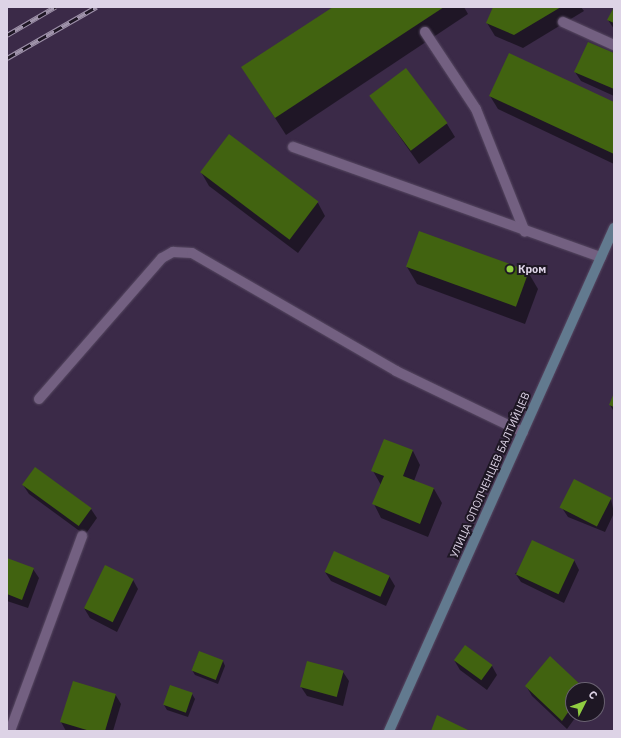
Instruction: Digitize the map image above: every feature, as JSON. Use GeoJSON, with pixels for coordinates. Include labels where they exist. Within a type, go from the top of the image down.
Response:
{"type":"FeatureCollection","features":[{"type":"Feature","properties":{"kind":"main road","name":"УЛИЦА ОПОЛЧЕНЦЕВ БАЛТИЙЦЕВ"},"geometry":{"type":"LineString","coordinates":[[389,731],[614,228]]}},
{"type":"Feature","properties":{"kind":"street"},"geometry":{"type":"LineString","coordinates":[[563,22],[614,45]]}},
{"type":"Feature","properties":{"kind":"street"},"geometry":{"type":"LineString","coordinates":[[425,32],[476,110],[525,232]]}},
{"type":"Feature","properties":{"kind":"street"},"geometry":{"type":"LineString","coordinates":[[293,147],[525,232],[601,257]]}},
{"type":"Feature","properties":{"kind":"street"},"geometry":{"type":"LineString","coordinates":[[39,399],[162,258],[173,252],[192,253],[396,371],[523,432]]}},
{"type":"Feature","properties":{"kind":"street"},"geometry":{"type":"LineString","coordinates":[[10,731],[82,536]]}},
{"type":"Feature","properties":{"kind":"building"},"geometry":{"type":"Polygon","coordinates":[[[333,7],[444,7],[275,118],[241,67],[333,7]]]}},
{"type":"Feature","properties":{"kind":"building"},"geometry":{"type":"Polygon","coordinates":[[[493,7],[561,7],[514,35],[486,23],[493,7]]]}},
{"type":"Feature","properties":{"kind":"building"},"geometry":{"type":"Polygon","coordinates":[[[614,7],[614,23],[607,20],[614,7]]]}},
{"type":"Feature","properties":{"kind":"building"},"geometry":{"type":"Polygon","coordinates":[[[588,42],[614,53],[614,89],[574,72],[588,42]]]}},
{"type":"Feature","properties":{"kind":"building"},"geometry":{"type":"Polygon","coordinates":[[[509,53],[614,102],[614,154],[489,96],[509,53]]]}},
{"type":"Feature","properties":{"kind":"building"},"geometry":{"type":"Polygon","coordinates":[[[406,68],[448,123],[411,151],[369,96],[406,68]]]}},
{"type":"Feature","properties":{"kind":"building"},"geometry":{"type":"Polygon","coordinates":[[[229,134],[318,201],[290,240],[200,172],[229,134]]]}},
{"type":"Feature","properties":{"kind":"building"},"geometry":{"type":"Polygon","coordinates":[[[419,231],[529,271],[516,307],[406,267],[419,231]]]}},
{"type":"Feature","properties":{"kind":"building"},"geometry":{"type":"Polygon","coordinates":[[[614,393],[614,407],[609,405],[614,393]]]}},
{"type":"Feature","properties":{"kind":"building"},"geometry":{"type":"Polygon","coordinates":[[[384,439],[413,450],[403,476],[434,488],[420,524],[372,504],[384,476],[371,471],[384,439]]]}},
{"type":"Feature","properties":{"kind":"building"},"geometry":{"type":"Polygon","coordinates":[[[35,467],[92,508],[79,526],[22,485],[35,467]]]}},
{"type":"Feature","properties":{"kind":"building"},"geometry":{"type":"Polygon","coordinates":[[[574,479],[611,498],[597,527],[559,508],[574,479]]]}},
{"type":"Feature","properties":{"kind":"building"},"geometry":{"type":"Polygon","coordinates":[[[532,540],[575,560],[559,594],[516,574],[532,540]]]}},
{"type":"Feature","properties":{"kind":"building"},"geometry":{"type":"Polygon","coordinates":[[[334,551],[390,576],[380,597],[325,572],[334,551]]]}},
{"type":"Feature","properties":{"kind":"building"},"geometry":{"type":"Polygon","coordinates":[[[7,558],[34,568],[22,600],[7,594],[7,558]]]}},
{"type":"Feature","properties":{"kind":"building"},"geometry":{"type":"Polygon","coordinates":[[[105,565],[134,579],[113,622],[84,608],[105,565]]]}},
{"type":"Feature","properties":{"kind":"building"},"geometry":{"type":"Polygon","coordinates":[[[465,645],[493,665],[481,680],[454,660],[465,645]]]}},
{"type":"Feature","properties":{"kind":"building"},"geometry":{"type":"Polygon","coordinates":[[[199,651],[223,660],[216,680],[191,671],[199,651]]]}},
{"type":"Feature","properties":{"kind":"building"},"geometry":{"type":"Polygon","coordinates":[[[550,656],[578,682],[565,682],[565,717],[562,721],[525,686],[550,656]]]}},
{"type":"Feature","properties":{"kind":"building"},"geometry":{"type":"Polygon","coordinates":[[[307,661],[344,671],[337,697],[300,687],[307,661]]]}},
{"type":"Feature","properties":{"kind":"building"},"geometry":{"type":"Polygon","coordinates":[[[73,681],[116,694],[105,731],[90,731],[60,722],[73,681]]]}},
{"type":"Feature","properties":{"kind":"building"},"geometry":{"type":"Polygon","coordinates":[[[170,685],[193,693],[186,713],[163,705],[170,685]]]}},
{"type":"Feature","properties":{"kind":"building"},"geometry":{"type":"Polygon","coordinates":[[[437,715],[470,731],[431,731],[437,715]]]}},
{"type":"Feature","properties":{"kind":"railway"},"geometry":{"type":"LineString","coordinates":[[7,35],[55,7]]}},
{"type":"Feature","properties":{"kind":"railway"},"geometry":{"type":"LineString","coordinates":[[7,58],[96,7]]}},
{"type":"Feature","properties":{"kind":"place","name":"Кром"},"geometry":{"type":"Point","coordinates":[510,269]}}]}
